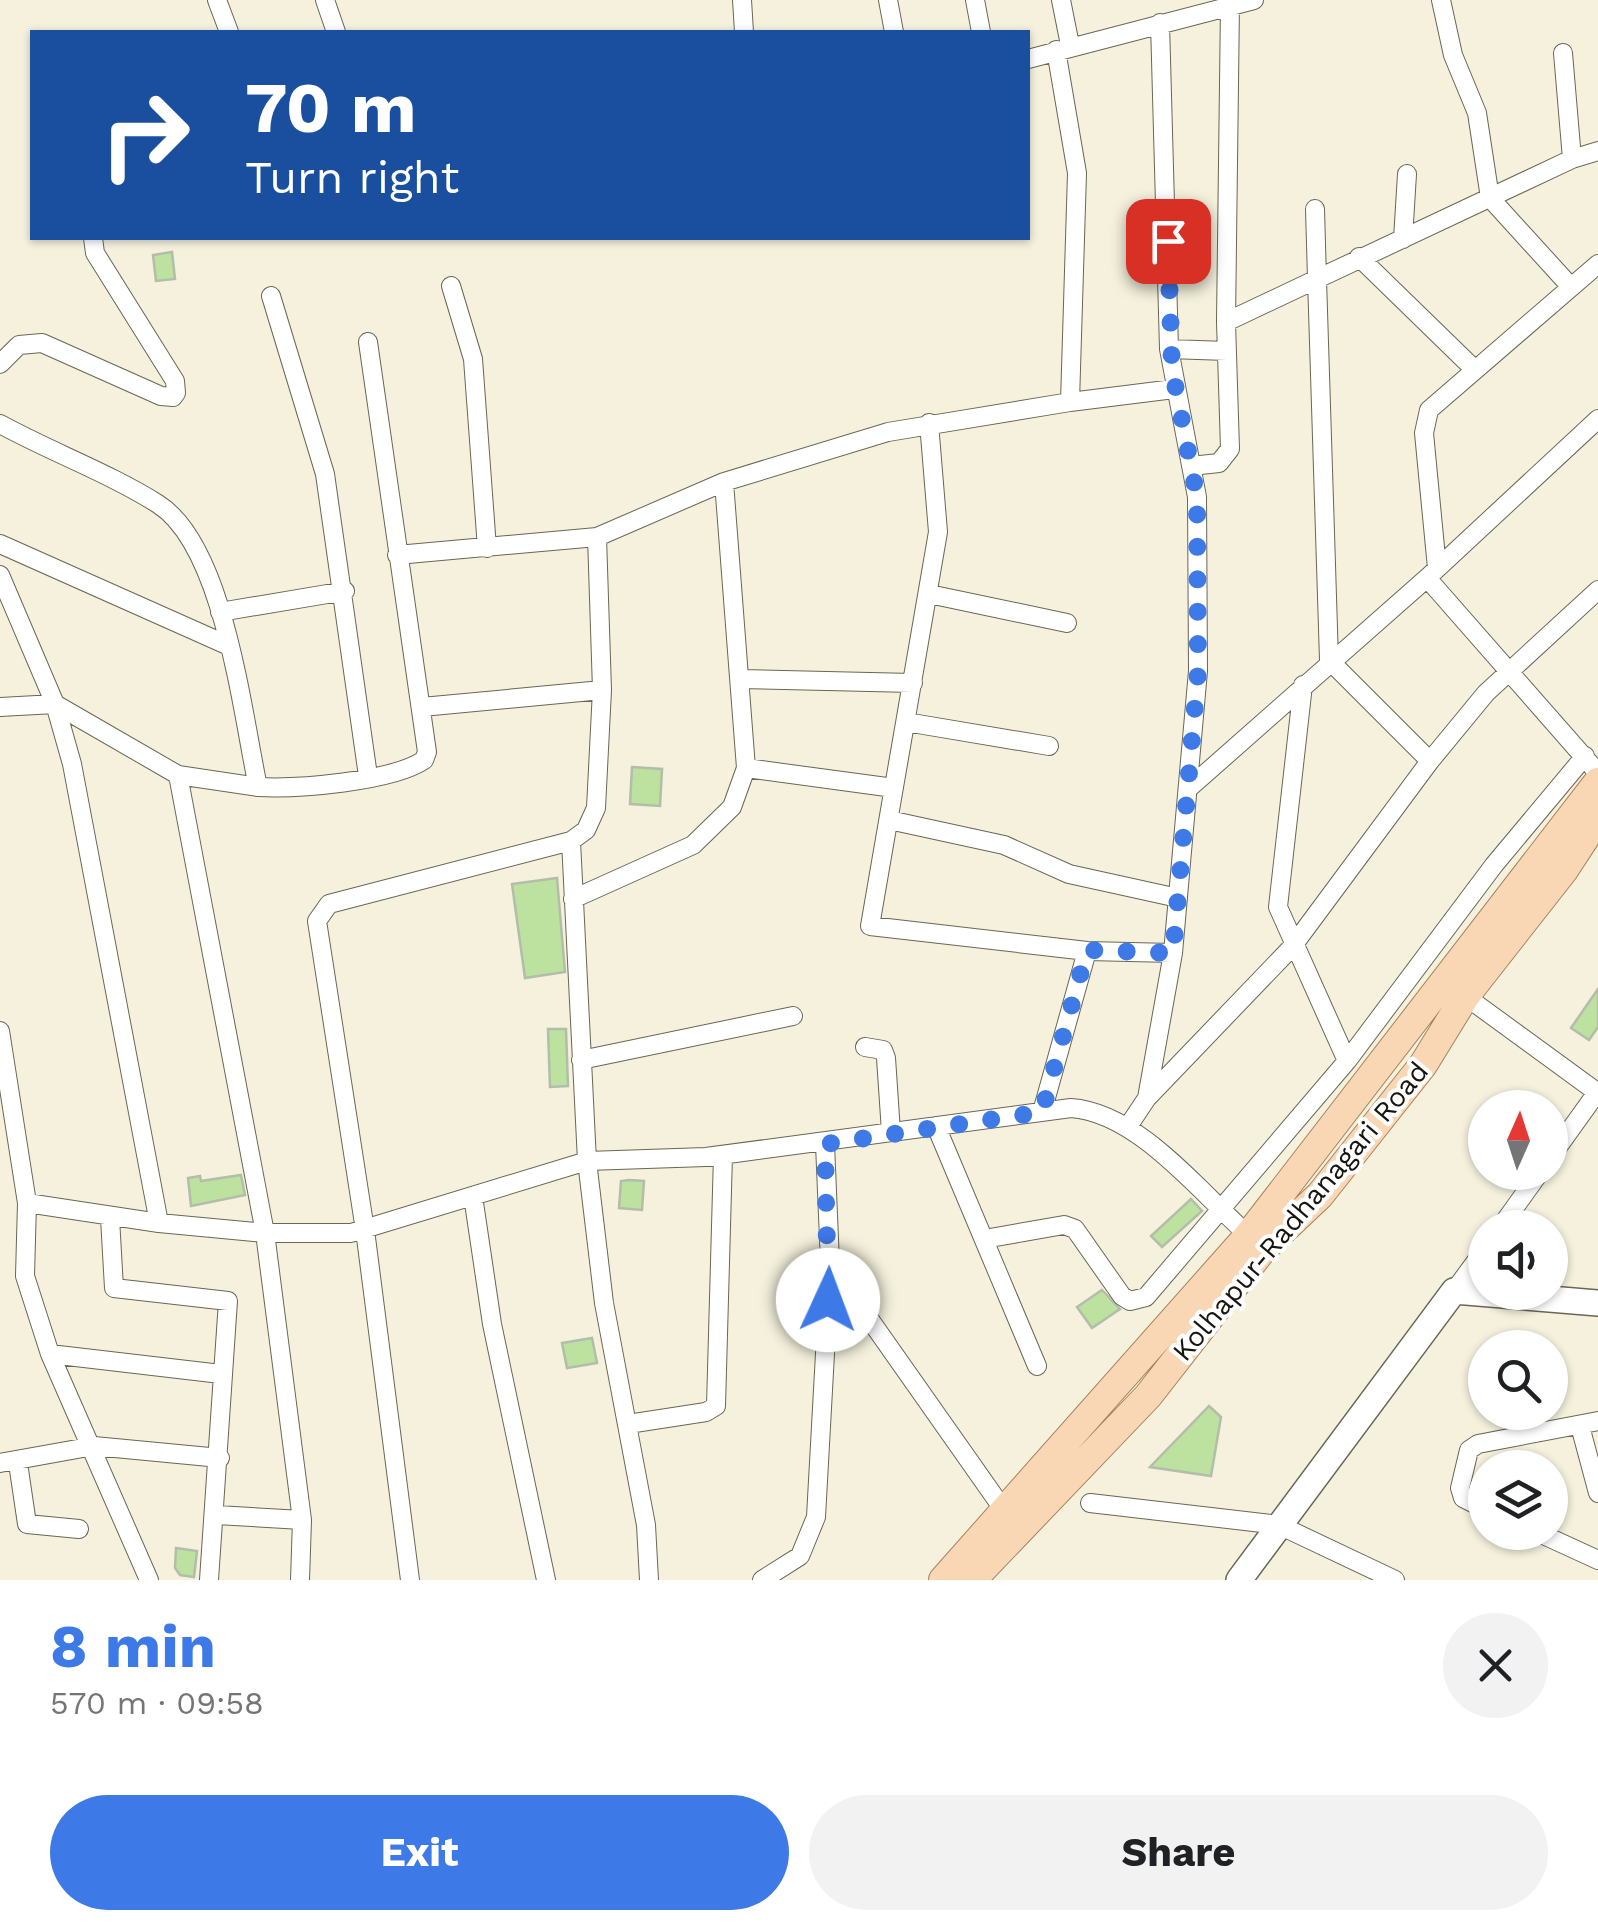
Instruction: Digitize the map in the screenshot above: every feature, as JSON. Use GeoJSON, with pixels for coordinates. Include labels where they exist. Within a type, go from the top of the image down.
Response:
{"type":"FeatureCollection","features":[{"type":"Feature","properties":{"kind":"main road"},"geometry":{"type":"LineString","coordinates":[[1455,988],[1598,782]]}},
{"type":"Feature","properties":{"kind":"main road","name":"Kolhapur-Radhanagari Road"},"geometry":{"type":"LineString","coordinates":[[972,1580],[1011,1521],[1148,1396],[1256,1242],[1320,1195],[1423,1065],[1455,988],[1564,870],[1598,818]]}},
{"type":"Feature","properties":{"kind":"main road"},"geometry":{"type":"LineString","coordinates":[[944,1580],[1011,1521]]}},
{"type":"Feature","properties":{"kind":"street"},"geometry":{"type":"LineString","coordinates":[[216,0],[228,30]]}},
{"type":"Feature","properties":{"kind":"street"},"geometry":{"type":"LineString","coordinates":[[325,0],[335,30]]}},
{"type":"Feature","properties":{"kind":"street"},"geometry":{"type":"LineString","coordinates":[[742,0],[744,30]]}},
{"type":"Feature","properties":{"kind":"street"},"geometry":{"type":"LineString","coordinates":[[888,0],[894,30]]}},
{"type":"Feature","properties":{"kind":"street"},"geometry":{"type":"LineString","coordinates":[[975,0],[982,30]]}},
{"type":"Feature","properties":{"kind":"street"},"geometry":{"type":"LineString","coordinates":[[1061,0],[1077,173],[1070,402]]}},
{"type":"Feature","properties":{"kind":"street"},"geometry":{"type":"LineString","coordinates":[[1030,57],[1254,0]]}},
{"type":"Feature","properties":{"kind":"street"},"geometry":{"type":"LineString","coordinates":[[1441,0],[1453,54],[1477,113],[1490,198],[1571,287]]}},
{"type":"Feature","properties":{"kind":"street"},"geometry":{"type":"LineString","coordinates":[[1191,466],[1227,458],[1230,4]]}},
{"type":"Feature","properties":{"kind":"street"},"geometry":{"type":"LineString","coordinates":[[1147,1098],[1173,953],[1198,672],[1197,497],[1169,349],[1160,23]]}},
{"type":"Feature","properties":{"kind":"street"},"geometry":{"type":"LineString","coordinates":[[1563,53],[1572,158]]}},
{"type":"Feature","properties":{"kind":"street"},"geometry":{"type":"LineString","coordinates":[[1226,322],[1572,158],[1598,152]]}},
{"type":"Feature","properties":{"kind":"street"},"geometry":{"type":"LineString","coordinates":[[1403,239],[1406,174]]}},
{"type":"Feature","properties":{"kind":"street"},"geometry":{"type":"LineString","coordinates":[[1315,208],[1329,660],[1430,761]]}},
{"type":"Feature","properties":{"kind":"street"},"geometry":{"type":"LineString","coordinates":[[0,364],[20,346],[42,343],[162,396],[173,397],[176,393],[155,348],[95,253],[94,240]]}},
{"type":"Feature","properties":{"kind":"street"},"geometry":{"type":"LineString","coordinates":[[1359,257],[1474,368]]}},
{"type":"Feature","properties":{"kind":"street"},"geometry":{"type":"LineString","coordinates":[[1598,264],[1474,368],[1428,410],[1424,420],[1432,573],[1508,671],[1598,772]]}},
{"type":"Feature","properties":{"kind":"street"},"geometry":{"type":"LineString","coordinates":[[451,286],[472,359],[487,548]]}},
{"type":"Feature","properties":{"kind":"street"},"geometry":{"type":"LineString","coordinates":[[272,296],[325,474],[345,591],[368,776]]}},
{"type":"Feature","properties":{"kind":"street"},"geometry":{"type":"LineString","coordinates":[[0,707],[55,704],[178,775],[258,787],[298,789],[368,776],[424,760],[422,707],[368,342]]}},
{"type":"Feature","properties":{"kind":"street"},"geometry":{"type":"LineString","coordinates":[[1169,349],[1227,351]]}},
{"type":"Feature","properties":{"kind":"street"},"geometry":{"type":"LineString","coordinates":[[397,555],[596,537],[724,482],[929,423],[1174,389]]}},
{"type":"Feature","properties":{"kind":"street"},"geometry":{"type":"LineString","coordinates":[[1188,788],[1598,420]]}},
{"type":"Feature","properties":{"kind":"street"},"geometry":{"type":"LineString","coordinates":[[929,423],[938,517],[870,926],[1087,950],[1173,953]]}},
{"type":"Feature","properties":{"kind":"street"},"geometry":{"type":"LineString","coordinates":[[0,424],[159,505],[196,543],[220,612],[258,787]]}},
{"type":"Feature","properties":{"kind":"street"},"geometry":{"type":"LineString","coordinates":[[572,899],[693,845],[732,807],[746,768],[724,482]]}},
{"type":"Feature","properties":{"kind":"street"},"geometry":{"type":"LineString","coordinates":[[410,1580],[365,1230],[318,931],[320,912],[329,904],[570,842],[586,830],[596,808],[602,690],[596,537]]}},
{"type":"Feature","properties":{"kind":"street"},"geometry":{"type":"LineString","coordinates":[[0,544],[227,644]]}},
{"type":"Feature","properties":{"kind":"street"},"geometry":{"type":"LineString","coordinates":[[0,575],[55,704],[72,764],[158,1223]]}},
{"type":"Feature","properties":{"kind":"street"},"geometry":{"type":"LineString","coordinates":[[1129,1125],[1147,1098],[1292,947],[1430,761],[1508,671],[1598,590]]}},
{"type":"Feature","properties":{"kind":"street"},"geometry":{"type":"LineString","coordinates":[[220,612],[345,591]]}},
{"type":"Feature","properties":{"kind":"street"},"geometry":{"type":"LineString","coordinates":[[928,594],[1067,622]]}},
{"type":"Feature","properties":{"kind":"street"},"geometry":{"type":"LineString","coordinates":[[740,679],[913,683]]}},
{"type":"Feature","properties":{"kind":"street"},"geometry":{"type":"LineString","coordinates":[[1303,685],[1278,908],[1292,947],[1346,1060]]}},
{"type":"Feature","properties":{"kind":"street"},"geometry":{"type":"LineString","coordinates":[[422,707],[602,690]]}},
{"type":"Feature","properties":{"kind":"street"},"geometry":{"type":"LineString","coordinates":[[906,722],[1049,746]]}},
{"type":"Feature","properties":{"kind":"street"},"geometry":{"type":"LineString","coordinates":[[984,1239],[1051,1224],[1075,1229],[1122,1296],[1138,1302],[1346,1060],[1494,865],[1584,756]]}},
{"type":"Feature","properties":{"kind":"street"},"geometry":{"type":"LineString","coordinates":[[746,768],[894,788]]}},
{"type":"Feature","properties":{"kind":"street"},"geometry":{"type":"LineString","coordinates":[[178,775],[264,1233],[302,1520],[300,1580]]}},
{"type":"Feature","properties":{"kind":"street"},"geometry":{"type":"LineString","coordinates":[[888,820],[1004,845],[1068,874],[1178,898]]}},
{"type":"Feature","properties":{"kind":"street"},"geometry":{"type":"LineString","coordinates":[[570,842],[588,1161],[604,1303],[646,1525],[649,1580]]}},
{"type":"Feature","properties":{"kind":"street"},"geometry":{"type":"LineString","coordinates":[[1042,1112],[1087,950]]}},
{"type":"Feature","properties":{"kind":"street"},"geometry":{"type":"LineString","coordinates":[[1455,988],[1598,1092],[1568,1133]]}},
{"type":"Feature","properties":{"kind":"street"},"geometry":{"type":"LineString","coordinates":[[581,1060],[793,1016]]}},
{"type":"Feature","properties":{"kind":"street"},"geometry":{"type":"LineString","coordinates":[[0,1030],[26,1203],[25,1276],[50,1354],[94,1446],[149,1580]]}},
{"type":"Feature","properties":{"kind":"street"},"geometry":{"type":"LineString","coordinates":[[865,1046],[883,1050],[886,1058],[890,1132]]}},
{"type":"Feature","properties":{"kind":"street"},"geometry":{"type":"LineString","coordinates":[[26,1203],[110,1218],[264,1233],[365,1230],[588,1161],[722,1155],[825,1144],[1084,1108],[1129,1125],[1256,1242]]}},
{"type":"Feature","properties":{"kind":"street"},"geometry":{"type":"LineString","coordinates":[[936,1126],[1037,1366]]}},
{"type":"Feature","properties":{"kind":"street"},"geometry":{"type":"LineString","coordinates":[[762,1580],[800,1556],[812,1534],[830,1263],[825,1144]]}},
{"type":"Feature","properties":{"kind":"street"},"geometry":{"type":"LineString","coordinates":[[628,1424],[706,1412],[716,1406],[722,1155]]}},
{"type":"Feature","properties":{"kind":"street"},"geometry":{"type":"LineString","coordinates":[[473,1196],[492,1324],[546,1580]]}},
{"type":"Feature","properties":{"kind":"street"},"geometry":{"type":"LineString","coordinates":[[110,1218],[114,1288],[228,1301],[209,1580]]}},
{"type":"Feature","properties":{"kind":"street"},"geometry":{"type":"LineString","coordinates":[[830,1263],[1011,1521]]}},
{"type":"Feature","properties":{"kind":"street"},"geometry":{"type":"LineString","coordinates":[[1239,1580],[1468,1272]]}},
{"type":"Feature","properties":{"kind":"street"},"geometry":{"type":"LineString","coordinates":[[1454,1291],[1598,1303]]}},
{"type":"Feature","properties":{"kind":"street"},"geometry":{"type":"LineString","coordinates":[[50,1354],[222,1374]]}},
{"type":"Feature","properties":{"kind":"street"},"geometry":{"type":"LineString","coordinates":[[1469,1450],[1478,1444],[1589,1423],[1598,1493]]}},
{"type":"Feature","properties":{"kind":"street"},"geometry":{"type":"LineString","coordinates":[[79,1528],[26,1524],[9,1463],[94,1446],[220,1458]]}},
{"type":"Feature","properties":{"kind":"street"},"geometry":{"type":"LineString","coordinates":[[1468,1454],[1460,1488],[1468,1501]]}},
{"type":"Feature","properties":{"kind":"street"},"geometry":{"type":"LineString","coordinates":[[1090,1503],[1279,1526],[1395,1580]]}},
{"type":"Feature","properties":{"kind":"street"},"geometry":{"type":"LineString","coordinates":[[216,1515],[302,1520]]}},
{"type":"Feature","properties":{"kind":"street"},"geometry":{"type":"LineString","coordinates":[[1568,1546],[1598,1560]]}},
{"type":"Feature","properties":{"kind":"building"},"geometry":{"type":"Polygon","coordinates":[[[172,252],[175,279],[156,281],[153,255],[172,252]]]}},
{"type":"Feature","properties":{"kind":"building"},"geometry":{"type":"Polygon","coordinates":[[[632,767],[662,769],[660,806],[630,804],[632,767]]]}},
{"type":"Feature","properties":{"kind":"building"},"geometry":{"type":"Polygon","coordinates":[[[557,878],[565,972],[525,978],[512,884],[557,878]]]}},
{"type":"Feature","properties":{"kind":"building"},"geometry":{"type":"Polygon","coordinates":[[[1598,989],[1598,1027],[1589,1040],[1571,1028],[1598,989]]]}},
{"type":"Feature","properties":{"kind":"building"},"geometry":{"type":"Polygon","coordinates":[[[548,1029],[566,1029],[568,1086],[550,1087],[548,1029]]]}},
{"type":"Feature","properties":{"kind":"building"},"geometry":{"type":"Polygon","coordinates":[[[241,1175],[245,1195],[191,1206],[188,1178],[200,1176],[201,1181],[241,1175]]]}},
{"type":"Feature","properties":{"kind":"building"},"geometry":{"type":"Polygon","coordinates":[[[621,1181],[644,1181],[642,1210],[619,1208],[621,1181]]]}},
{"type":"Feature","properties":{"kind":"building"},"geometry":{"type":"Polygon","coordinates":[[[1191,1199],[1202,1211],[1162,1247],[1151,1236],[1191,1199]]]}},
{"type":"Feature","properties":{"kind":"building"},"geometry":{"type":"Polygon","coordinates":[[[1102,1290],[1120,1309],[1092,1328],[1077,1307],[1102,1290]]]}},
{"type":"Feature","properties":{"kind":"building"},"geometry":{"type":"Polygon","coordinates":[[[592,1338],[597,1363],[567,1368],[562,1343],[592,1338]]]}},
{"type":"Feature","properties":{"kind":"building"},"geometry":{"type":"Polygon","coordinates":[[[1209,1406],[1221,1417],[1211,1476],[1150,1467],[1209,1406]]]}},
{"type":"Feature","properties":{"kind":"building"},"geometry":{"type":"Polygon","coordinates":[[[176,1548],[197,1551],[194,1577],[180,1575],[175,1568],[176,1548]]]}},
{"type":"Feature","properties":{"kind":"route"},"geometry":{"type":"LineString","coordinates":[[828,1300],[825,1144],[1042,1112],[1087,950],[1173,953],[1198,672],[1197,497],[1169,349],[1168,241]]}}]}
